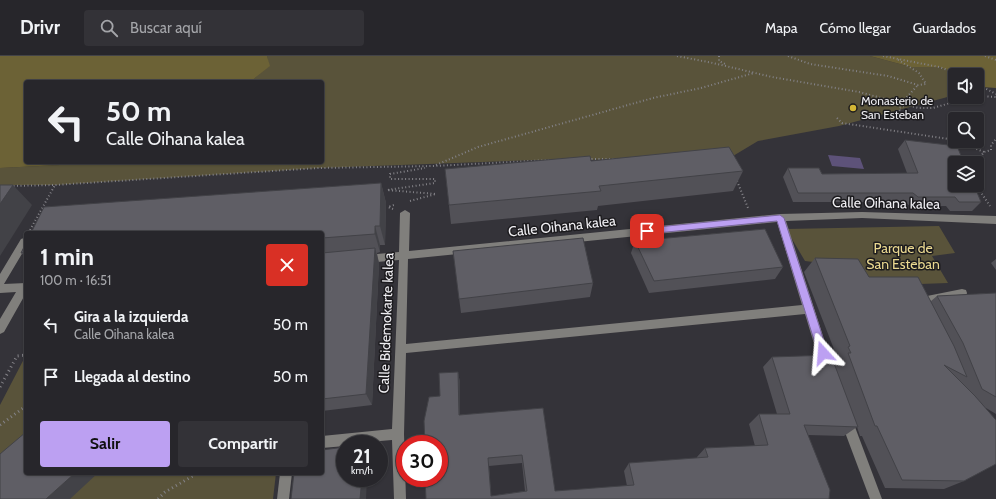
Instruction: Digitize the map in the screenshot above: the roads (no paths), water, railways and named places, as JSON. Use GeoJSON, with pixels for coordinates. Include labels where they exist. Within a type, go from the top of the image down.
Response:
{"type":"FeatureCollection","features":[{"type":"Feature","properties":{"kind":"street","name":"Calle Bidemokarte kalea"},"geometry":{"type":"LineString","coordinates":[[400,499],[398,434],[405,213]]}},
{"type":"Feature","properties":{"kind":"street","name":"Calle Oihana kalea"},"geometry":{"type":"LineString","coordinates":[[359,260],[780,218],[862,215],[996,220]]}},
{"type":"Feature","properties":{"kind":"street"},"geometry":{"type":"LineString","coordinates":[[780,218],[830,374]]}},
{"type":"Feature","properties":{"kind":"street"},"geometry":{"type":"LineString","coordinates":[[0,283],[24,241]]}},
{"type":"Feature","properties":{"kind":"street"},"geometry":{"type":"LineString","coordinates":[[0,289],[24,287]]}},
{"type":"Feature","properties":{"kind":"street"},"geometry":{"type":"LineString","coordinates":[[0,329],[24,289]]}},
{"type":"Feature","properties":{"kind":"street"},"geometry":{"type":"LineString","coordinates":[[923,315],[916,302],[962,293]]}},
{"type":"Feature","properties":{"kind":"street"},"geometry":{"type":"LineString","coordinates":[[400,349],[808,309]]}},
{"type":"Feature","properties":{"kind":"street"},"geometry":{"type":"LineString","coordinates":[[843,411],[876,499]]}},
{"type":"Feature","properties":{"kind":"street"},"geometry":{"type":"LineString","coordinates":[[324,442],[398,434]]}},
{"type":"Feature","properties":{"kind":"street"},"geometry":{"type":"LineString","coordinates":[[283,499],[286,475]]}},
{"type":"Feature","properties":{"kind":"place","name":"Monasterio de San Esteban"},"geometry":{"type":"Point","coordinates":[853,108]}},
{"type":"Feature","properties":{"kind":"park label","name":"Parque de San Esteban"},"geometry":{"type":"Point","coordinates":[903,256]}}]}
